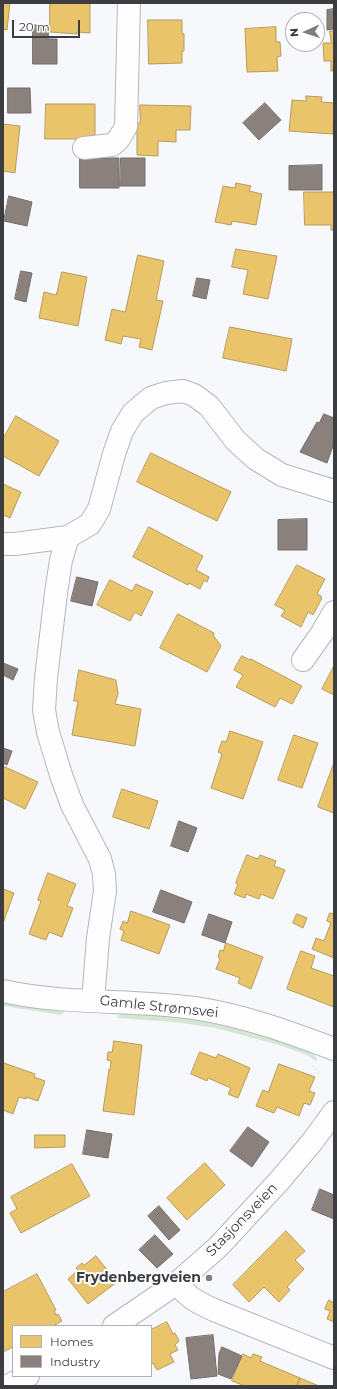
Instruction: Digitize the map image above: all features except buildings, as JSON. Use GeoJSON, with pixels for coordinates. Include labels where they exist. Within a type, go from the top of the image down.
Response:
{"type":"FeatureCollection","features":[{"type":"Feature","properties":{"kind":"main road"},"geometry":{"type":"LineString","coordinates":[[84,148],[112,145],[118,140],[126,127],[128,3]]}},
{"type":"Feature","properties":{"kind":"main road"},"geometry":{"type":"LineString","coordinates":[[3,544],[15,544],[68,537],[90,524],[99,509],[122,431],[133,413],[151,398],[166,392],[183,391],[194,395],[209,406],[236,441],[256,459],[282,475],[334,491]]}},
{"type":"Feature","properties":{"kind":"main road"},"geometry":{"type":"LineString","coordinates":[[68,537],[61,560],[56,593],[46,678],[44,710],[48,732],[61,775],[72,805],[100,859],[104,874],[105,891],[98,938],[93,1001]]}},
{"type":"Feature","properties":{"kind":"main road"},"geometry":{"type":"LineString","coordinates":[[303,660],[334,612]]}},
{"type":"Feature","properties":{"kind":"main road","name":"Gamle Strømsvei"},"geometry":{"type":"LineString","coordinates":[[3,991],[37,997],[166,1005],[219,1013],[273,1027],[334,1049]]}},
{"type":"Feature","properties":{"kind":"main road","name":"Stasjonsveien"},"geometry":{"type":"LineString","coordinates":[[115,1325],[177,1283],[218,1246],[266,1196],[312,1142],[334,1112]]}},
{"type":"Feature","properties":{"kind":"main road"},"geometry":{"type":"LineString","coordinates":[[177,1283],[186,1295],[195,1302],[334,1358]]}},
{"type":"Feature","properties":{"kind":"main road"},"geometry":{"type":"LineString","coordinates":[[8,1386],[26,1377]]}},
{"type":"Feature","properties":{"kind":"path"},"geometry":{"type":"LineString","coordinates":[[311,1065],[319,1073]]}},
{"type":"Feature","properties":{"kind":"green space"},"geometry":{"type":"Polygon","coordinates":[[[3,1003],[65,1011],[61,1015],[3,1006],[3,1003]]]}},
{"type":"Feature","properties":{"kind":"green space"},"geometry":{"type":"Polygon","coordinates":[[[122,1014],[184,1018],[244,1030],[297,1046],[310,1052],[317,1058],[316,1061],[305,1054],[279,1045],[216,1028],[175,1022],[117,1018],[122,1014]]]}},
{"type":"Feature","properties":{"kind":"place","name":"Frydenbergveien"},"geometry":{"type":"Point","coordinates":[209,1278]}}]}
